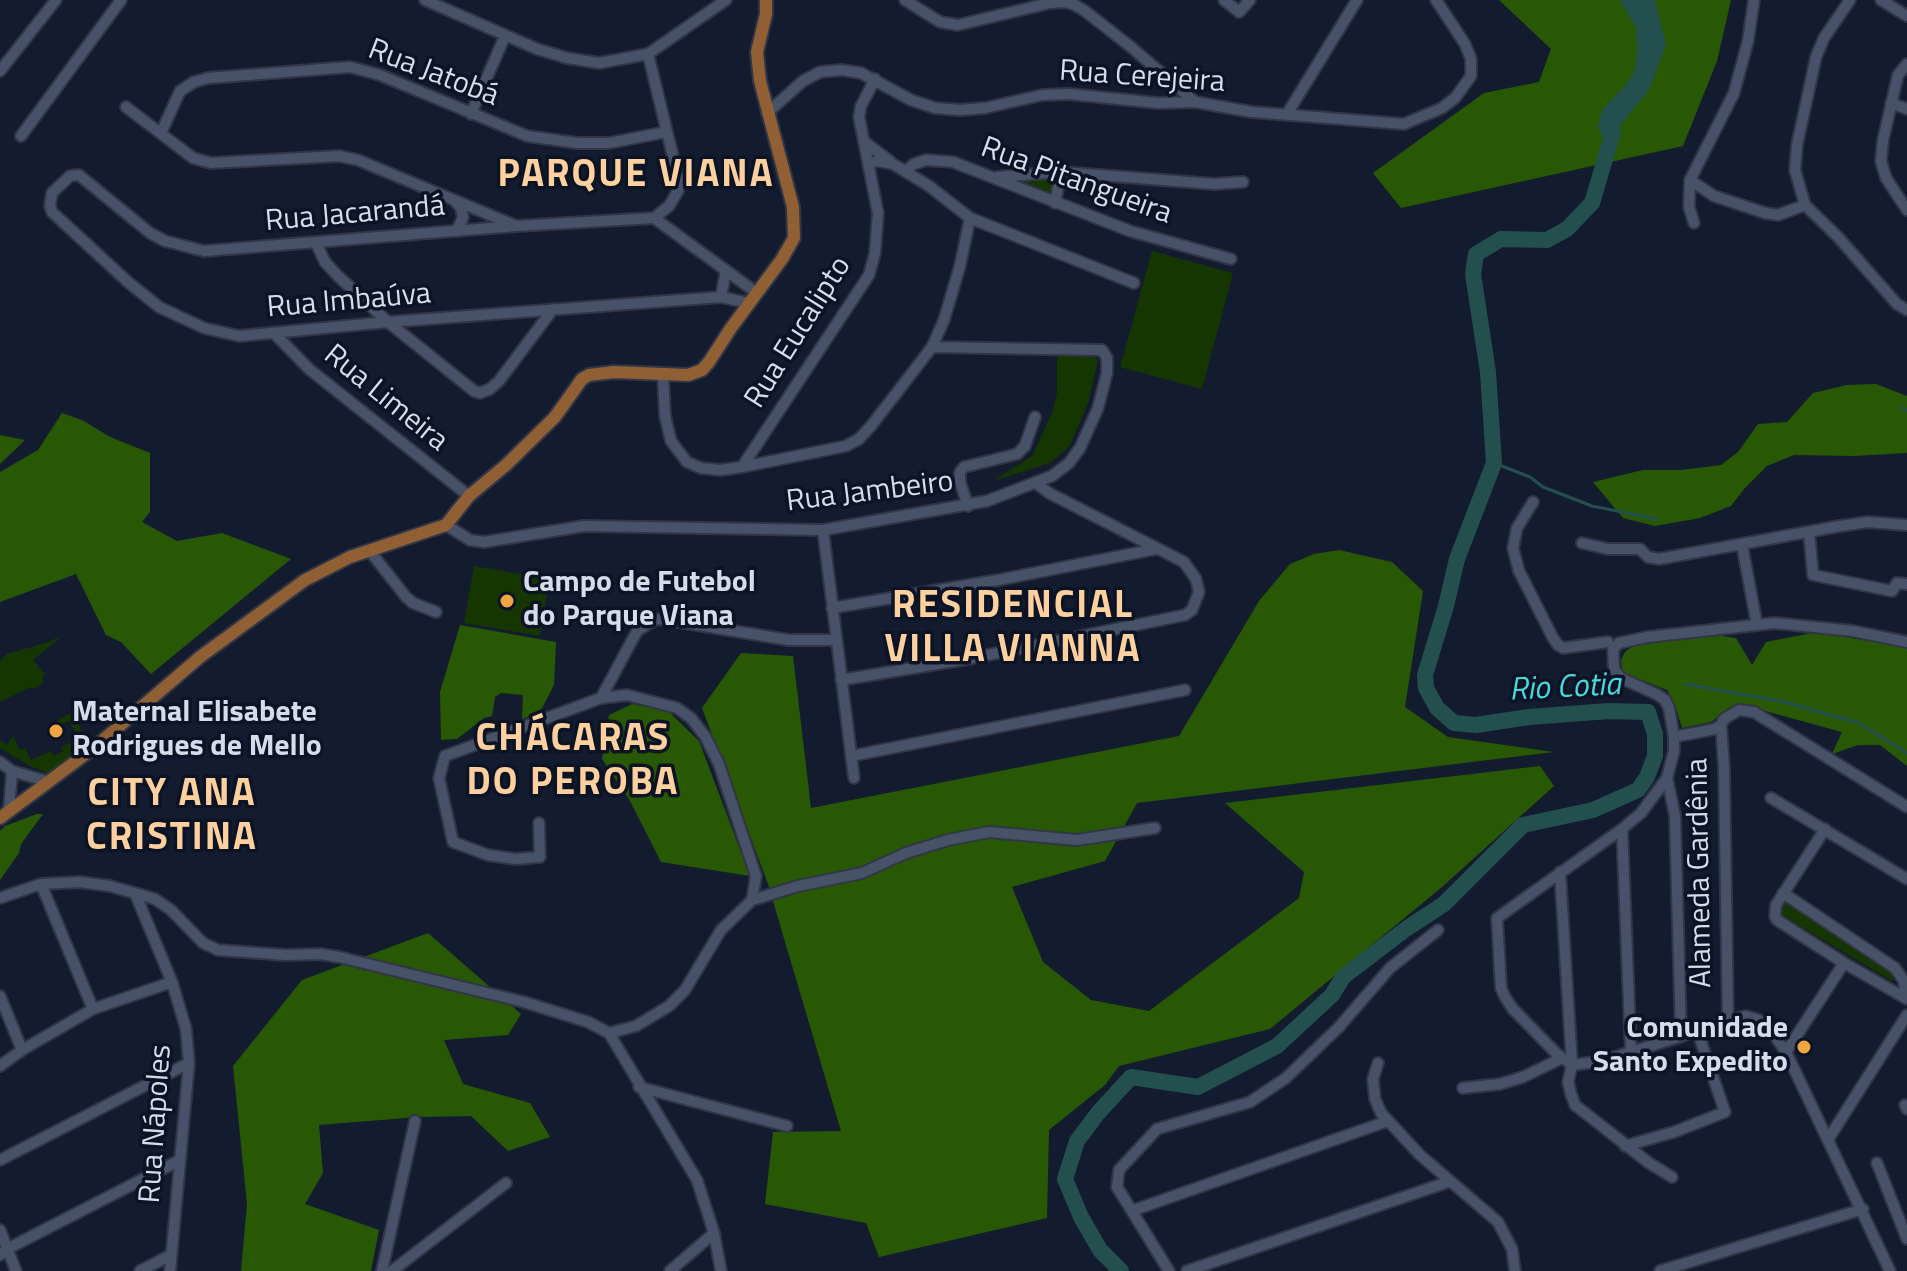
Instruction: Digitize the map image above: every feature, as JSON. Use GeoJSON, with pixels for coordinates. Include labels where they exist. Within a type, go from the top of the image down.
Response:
{"type":"FeatureCollection","features":[{"type":"Feature","properties":{"kind":"main road"},"geometry":{"type":"LineString","coordinates":[[4,814],[95,747],[269,603],[324,568],[446,525],[469,496],[545,428],[582,379],[589,375],[614,372],[688,375],[702,370],[790,247],[795,222],[767,113],[757,52],[766,0]]}},
{"type":"Feature","properties":{"kind":"main road"},"geometry":{"type":"LineString","coordinates":[[766,14],[777,0]]}},
{"type":"Feature","properties":{"kind":"street"},"geometry":{"type":"LineString","coordinates":[[0,71],[56,0]]}},
{"type":"Feature","properties":{"kind":"street"},"geometry":{"type":"LineString","coordinates":[[21,136],[121,0]]}},
{"type":"Feature","properties":{"kind":"street"},"geometry":{"type":"LineString","coordinates":[[425,0],[505,36],[567,58],[590,62],[613,62],[648,54],[726,0]]}},
{"type":"Feature","properties":{"kind":"street"},"geometry":{"type":"LineString","coordinates":[[905,0],[940,22],[958,25],[1050,3],[1073,4],[1143,56],[1195,102]]}},
{"type":"Feature","properties":{"kind":"street"},"geometry":{"type":"LineString","coordinates":[[1224,0],[1239,12],[1250,0]]}},
{"type":"Feature","properties":{"kind":"street"},"geometry":{"type":"LineString","coordinates":[[1287,114],[1357,0]]}},
{"type":"Feature","properties":{"kind":"street","name":"Rua Cerejeira"},"geometry":{"type":"LineString","coordinates":[[767,113],[789,91],[820,72],[842,70],[875,79],[895,93],[935,108],[960,110],[1042,95],[1069,94],[1158,103],[1195,102],[1252,112],[1404,124],[1442,108],[1455,98],[1471,76],[1471,59],[1465,44],[1436,0]]}},
{"type":"Feature","properties":{"kind":"street"},"geometry":{"type":"LineString","coordinates":[[1694,223],[1689,207],[1690,180],[1734,93],[1748,41],[1754,0]]}},
{"type":"Feature","properties":{"kind":"street"},"geometry":{"type":"LineString","coordinates":[[1850,0],[1824,38],[1808,89],[1795,170],[1805,205],[1902,307]]}},
{"type":"Feature","properties":{"kind":"street"},"geometry":{"type":"LineString","coordinates":[[1881,0],[1907,16]]}},
{"type":"Feature","properties":{"kind":"street"},"geometry":{"type":"LineString","coordinates":[[471,114],[505,36]]}},
{"type":"Feature","properties":{"kind":"street"},"geometry":{"type":"LineString","coordinates":[[648,54],[679,181],[678,191],[669,206],[654,218],[726,270],[753,298]]}},
{"type":"Feature","properties":{"kind":"street"},"geometry":{"type":"LineString","coordinates":[[1907,64],[1898,75],[1881,161],[1886,178],[1907,210]]}},
{"type":"Feature","properties":{"kind":"street","name":"Rua Jatobá"},"geometry":{"type":"LineString","coordinates":[[161,133],[180,91],[194,82],[208,78],[350,67],[380,75],[527,136],[577,143],[620,142],[666,132]]}},
{"type":"Feature","properties":{"kind":"street","name":"Rua Eucalipto"},"geometry":{"type":"LineString","coordinates":[[742,467],[869,275],[878,235],[878,213],[859,117],[861,106],[875,79]]}},
{"type":"Feature","properties":{"kind":"street"},"geometry":{"type":"LineString","coordinates":[[1891,103],[1907,109]]}},
{"type":"Feature","properties":{"kind":"street"},"geometry":{"type":"LineString","coordinates":[[126,107],[193,158],[211,163],[339,156],[358,160],[516,226]]}},
{"type":"Feature","properties":{"kind":"street"},"geometry":{"type":"LineString","coordinates":[[865,142],[970,218],[1134,283]]}},
{"type":"Feature","properties":{"kind":"street","name":"Rua Pitangueira"},"geometry":{"type":"LineString","coordinates":[[906,171],[914,164],[940,160],[953,162],[1130,231],[1231,259]]}},
{"type":"Feature","properties":{"kind":"street"},"geometry":{"type":"LineString","coordinates":[[870,163],[893,164]]}},
{"type":"Feature","properties":{"kind":"street"},"geometry":{"type":"LineString","coordinates":[[991,177],[1061,172],[1214,184],[1243,182]]}},
{"type":"Feature","properties":{"kind":"street"},"geometry":{"type":"LineString","coordinates":[[1055,203],[1061,172]]}},
{"type":"Feature","properties":{"kind":"street","name":"Rua Imbaúva"},"geometry":{"type":"LineString","coordinates":[[84,178],[70,176],[52,193],[52,212],[159,307],[204,328],[239,336],[553,309],[721,297],[753,298]]}},
{"type":"Feature","properties":{"kind":"street","name":"Rua Jacarandá"},"geometry":{"type":"LineString","coordinates":[[84,178],[150,233],[186,248],[204,251],[654,218]]}},
{"type":"Feature","properties":{"kind":"street"},"geometry":{"type":"LineString","coordinates":[[1690,180],[1714,196],[1765,213],[1778,215],[1805,205]]}},
{"type":"Feature","properties":{"kind":"street"},"geometry":{"type":"LineString","coordinates":[[453,200],[461,208],[463,217],[457,231]]}},
{"type":"Feature","properties":{"kind":"street"},"geometry":{"type":"LineString","coordinates":[[663,375],[667,430],[677,451],[687,462],[701,468],[720,470],[830,451],[859,439],[932,347],[944,320],[960,266],[970,218]]}},
{"type":"Feature","properties":{"kind":"street"},"geometry":{"type":"LineString","coordinates":[[316,243],[325,262],[388,322],[461,383],[480,393],[499,381],[553,309]]}},
{"type":"Feature","properties":{"kind":"street"},"geometry":{"type":"LineString","coordinates":[[721,297],[726,270]]}},
{"type":"Feature","properties":{"kind":"street","name":"Rua Limeira"},"geometry":{"type":"LineString","coordinates":[[275,334],[309,369],[469,496]]}},
{"type":"Feature","properties":{"kind":"street","name":"Rua Jambeiro"},"geometry":{"type":"LineString","coordinates":[[446,525],[470,540],[484,542],[584,526],[823,530],[968,506],[1037,484],[1069,463],[1090,429],[1103,392],[1108,363],[1106,353],[1096,348],[932,347]]}},
{"type":"Feature","properties":{"kind":"street"},"geometry":{"type":"LineString","coordinates":[[968,506],[960,472],[964,467],[1017,454],[1025,446],[1035,417]]}},
{"type":"Feature","properties":{"kind":"street"},"geometry":{"type":"LineString","coordinates":[[841,680],[973,658],[1185,615],[1197,603],[1199,592],[1196,579],[1184,562],[1037,484]]}},
{"type":"Feature","properties":{"kind":"street"},"geometry":{"type":"LineString","coordinates":[[1533,502],[1517,528],[1513,548],[1519,571],[1553,638],[1563,648],[1608,642]]}},
{"type":"Feature","properties":{"kind":"street"},"geometry":{"type":"LineString","coordinates":[[1582,543],[1608,549],[1640,549],[1648,557],[1659,559],[1868,522],[1907,525]]}},
{"type":"Feature","properties":{"kind":"street"},"geometry":{"type":"LineString","coordinates":[[823,530],[854,778]]}},
{"type":"Feature","properties":{"kind":"street"},"geometry":{"type":"LineString","coordinates":[[1809,532],[1813,575],[1892,591],[1896,584],[1907,584]]}},
{"type":"Feature","properties":{"kind":"street"},"geometry":{"type":"LineString","coordinates":[[1742,545],[1757,625]]}},
{"type":"Feature","properties":{"kind":"street"},"geometry":{"type":"LineString","coordinates":[[832,608],[1156,549]]}},
{"type":"Feature","properties":{"kind":"street"},"geometry":{"type":"LineString","coordinates":[[369,550],[406,597],[436,612]]}},
{"type":"Feature","properties":{"kind":"street"},"geometry":{"type":"LineString","coordinates":[[601,698],[637,631],[654,620],[789,640],[836,640]]}},
{"type":"Feature","properties":{"kind":"street"},"geometry":{"type":"LineString","coordinates":[[1567,1061],[1513,1009],[1505,997],[1501,988],[1497,918],[1622,829],[1641,813],[1667,778],[1674,737],[1665,700],[1621,678],[1614,669],[1613,649],[1619,643],[1647,637],[1775,623],[1828,627],[1907,642]]}},
{"type":"Feature","properties":{"kind":"street"},"geometry":{"type":"LineString","coordinates":[[851,756],[1185,690]]}},
{"type":"Feature","properties":{"kind":"street"},"geometry":{"type":"LineString","coordinates":[[539,823],[540,857],[515,859],[459,846],[450,835],[439,778],[442,763],[452,752],[601,698],[627,695],[677,708],[691,718],[705,736],[719,764],[756,876],[752,900]]}},
{"type":"Feature","properties":{"kind":"street"},"geometry":{"type":"LineString","coordinates":[[1674,737],[1700,734],[1721,725],[1730,713],[1739,710],[1754,712],[1907,807]]}},
{"type":"Feature","properties":{"kind":"street","name":"Alameda Gardênia"},"geometry":{"type":"LineString","coordinates":[[1721,725],[1728,1021]]}},
{"type":"Feature","properties":{"kind":"street"},"geometry":{"type":"LineString","coordinates":[[0,762],[12,771],[49,782]]}},
{"type":"Feature","properties":{"kind":"street"},"geometry":{"type":"LineString","coordinates":[[4,814],[12,771]]}},
{"type":"Feature","properties":{"kind":"street"},"geometry":{"type":"LineString","coordinates":[[1667,778],[1675,816],[1681,1035]]}},
{"type":"Feature","properties":{"kind":"street"},"geometry":{"type":"LineString","coordinates":[[1771,798],[1907,879]]}},
{"type":"Feature","properties":{"kind":"street"},"geometry":{"type":"LineString","coordinates":[[609,1033],[636,1026],[669,1006],[685,990],[721,930],[752,900],[798,886],[862,873],[906,853],[989,832],[1077,840],[1155,828]]}},
{"type":"Feature","properties":{"kind":"street"},"geometry":{"type":"LineString","coordinates":[[1622,829],[1631,1053]]}},
{"type":"Feature","properties":{"kind":"street"},"geometry":{"type":"LineString","coordinates":[[1825,829],[1783,893],[1775,909],[1777,920],[1906,998]]}},
{"type":"Feature","properties":{"kind":"street"},"geometry":{"type":"LineString","coordinates":[[1560,872],[1568,1082],[1575,1105],[1625,1146],[1672,1177]]}},
{"type":"Feature","properties":{"kind":"street"},"geometry":{"type":"LineString","coordinates":[[0,898],[41,884],[79,882],[135,893],[155,899],[171,910],[203,943],[218,950],[339,957],[524,1002],[588,1022],[609,1033],[697,1180],[714,1233],[721,1271]]}},
{"type":"Feature","properties":{"kind":"street"},"geometry":{"type":"LineString","coordinates":[[41,884],[93,1009]]}},
{"type":"Feature","properties":{"kind":"street","name":"Rua Nápoles"},"geometry":{"type":"LineString","coordinates":[[135,893],[172,982],[186,1029],[189,1063],[170,1271]]}},
{"type":"Feature","properties":{"kind":"street"},"geometry":{"type":"LineString","coordinates":[[1783,893],[1895,968],[1904,981],[1906,998]]}},
{"type":"Feature","properties":{"kind":"street"},"geometry":{"type":"LineString","coordinates":[[1169,1271],[1117,1187],[1119,1170],[1157,1129],[1250,1102],[1286,1078],[1339,1027],[1390,968],[1438,930]]}},
{"type":"Feature","properties":{"kind":"street"},"geometry":{"type":"LineString","coordinates":[[1786,1052],[1844,963]]}},
{"type":"Feature","properties":{"kind":"street"},"geometry":{"type":"LineString","coordinates":[[0,1066],[93,1009],[172,982]]}},
{"type":"Feature","properties":{"kind":"street"},"geometry":{"type":"LineString","coordinates":[[0,996],[22,1050]]}},
{"type":"Feature","properties":{"kind":"street"},"geometry":{"type":"LineString","coordinates":[[1829,1138],[1907,1015]]}},
{"type":"Feature","properties":{"kind":"street"},"geometry":{"type":"LineString","coordinates":[[1463,1088],[1500,1084],[1567,1061],[1602,1061],[1746,1016],[1760,1018],[1772,1029],[1786,1052],[1890,1271]]}},
{"type":"Feature","properties":{"kind":"street"},"geometry":{"type":"LineString","coordinates":[[1625,1146],[1674,1132],[1725,1112],[1697,1030]]}},
{"type":"Feature","properties":{"kind":"street"},"geometry":{"type":"LineString","coordinates":[[0,1160],[189,1063]]}},
{"type":"Feature","properties":{"kind":"street"},"geometry":{"type":"LineString","coordinates":[[1378,1063],[1373,1079],[1375,1099],[1388,1121],[1448,1182],[1498,1222],[1512,1249],[1515,1271]]}},
{"type":"Feature","properties":{"kind":"street"},"geometry":{"type":"LineString","coordinates":[[639,1087],[787,1126]]}},
{"type":"Feature","properties":{"kind":"street"},"geometry":{"type":"LineString","coordinates":[[382,1271],[415,1121]]}},
{"type":"Feature","properties":{"kind":"street"},"geometry":{"type":"LineString","coordinates":[[1134,1210],[1388,1121]]}},
{"type":"Feature","properties":{"kind":"street"},"geometry":{"type":"LineString","coordinates":[[4,1252],[180,1160]]}},
{"type":"Feature","properties":{"kind":"street"},"geometry":{"type":"LineString","coordinates":[[1877,1163],[1905,1223],[1907,1239]]}},
{"type":"Feature","properties":{"kind":"street"},"geometry":{"type":"LineString","coordinates":[[1187,1271],[1448,1182]]}},
{"type":"Feature","properties":{"kind":"street"},"geometry":{"type":"LineString","coordinates":[[392,1271],[506,1183]]}},
{"type":"Feature","properties":{"kind":"street"},"geometry":{"type":"LineString","coordinates":[[1660,1271],[1863,1209]]}},
{"type":"Feature","properties":{"kind":"street"},"geometry":{"type":"LineString","coordinates":[[0,1230],[4,1252],[16,1271]]}},
{"type":"Feature","properties":{"kind":"street"},"geometry":{"type":"LineString","coordinates":[[670,1271],[714,1233]]}},
{"type":"Feature","properties":{"kind":"street"},"geometry":{"type":"LineString","coordinates":[[140,1271],[171,1255]]}},
{"type":"Feature","properties":{"kind":"green space"},"geometry":{"type":"Polygon","coordinates":[[[1499,0],[1731,0],[1717,61],[1683,146],[1401,208],[1373,173],[1484,93],[1539,82],[1551,49],[1499,0]]]}},
{"type":"Feature","properties":{"kind":"green space"},"geometry":{"type":"Polygon","coordinates":[[[1025,178],[1051,178],[1055,181],[1052,196],[1023,183],[1025,178]]]}},
{"type":"Feature","properties":{"kind":"green space"},"geometry":{"type":"Polygon","coordinates":[[[1152,251],[1233,273],[1202,389],[1120,367],[1152,251]]]}},
{"type":"Feature","properties":{"kind":"green space"},"geometry":{"type":"Polygon","coordinates":[[[1057,354],[1092,354],[1098,360],[1088,404],[1069,447],[1050,463],[993,481],[1032,456],[1052,413],[1057,393],[1057,354]]]}},
{"type":"Feature","properties":{"kind":"green space"},"geometry":{"type":"Polygon","coordinates":[[[1876,384],[1907,396],[1907,453],[1794,455],[1767,466],[1731,506],[1700,518],[1655,526],[1623,518],[1593,482],[1643,470],[1681,470],[1721,465],[1738,452],[1758,424],[1787,422],[1813,393],[1847,385],[1876,384]]]}},
{"type":"Feature","properties":{"kind":"green space"},"geometry":{"type":"Polygon","coordinates":[[[62,413],[150,453],[150,512],[142,522],[177,541],[222,533],[291,559],[151,674],[121,642],[106,635],[76,574],[0,602],[0,472],[38,450],[62,413]]]}},
{"type":"Feature","properties":{"kind":"green space"},"geometry":{"type":"Polygon","coordinates":[[[0,435],[25,440],[0,464],[0,435]]]}},
{"type":"Feature","properties":{"kind":"green space"},"geometry":{"type":"Polygon","coordinates":[[[1339,550],[1392,562],[1423,591],[1405,707],[1448,737],[1554,752],[1137,803],[1105,861],[1012,887],[1043,962],[1091,1000],[1149,1011],[1299,898],[1304,872],[1225,803],[1540,766],[1554,786],[1442,887],[1270,1029],[1119,1066],[1105,1085],[1049,1130],[1047,1218],[879,1257],[866,1223],[765,1204],[773,1132],[841,1131],[767,881],[702,708],[741,653],[793,656],[811,808],[1179,736],[1259,601],[1290,564],[1314,554],[1339,550]]]}},
{"type":"Feature","properties":{"kind":"green space","name":"Campo de Futebol do Parque Viana"},"geometry":{"type":"Polygon","coordinates":[[[474,566],[549,579],[540,636],[464,623],[474,566]]]}},
{"type":"Feature","properties":{"kind":"green space"},"geometry":{"type":"Polygon","coordinates":[[[460,625],[556,642],[554,685],[540,712],[522,719],[523,695],[501,693],[495,697],[492,716],[484,718],[457,739],[441,740],[440,692],[460,625]]]}},
{"type":"Feature","properties":{"kind":"green space"},"geometry":{"type":"Polygon","coordinates":[[[1817,632],[1907,648],[1907,766],[1880,745],[1858,745],[1832,754],[1842,732],[1747,706],[1729,708],[1711,722],[1682,728],[1667,690],[1626,674],[1622,669],[1621,660],[1633,646],[1709,634],[1736,638],[1752,665],[1766,642],[1817,632]]]}},
{"type":"Feature","properties":{"kind":"green space"},"geometry":{"type":"Polygon","coordinates":[[[59,637],[33,660],[45,675],[42,678],[44,682],[0,702],[0,661],[7,654],[59,637]]]}},
{"type":"Feature","properties":{"kind":"green space"},"geometry":{"type":"Polygon","coordinates":[[[632,704],[668,711],[699,741],[750,876],[661,862],[629,799],[602,759],[609,715],[632,704]]]}},
{"type":"Feature","properties":{"kind":"green space"},"geometry":{"type":"Polygon","coordinates":[[[72,713],[91,747],[51,775],[0,748],[0,740],[7,745],[13,736],[20,750],[25,748],[31,760],[51,751],[54,756],[63,751],[61,747],[79,738],[69,721],[59,725],[57,720],[72,713]]]}},
{"type":"Feature","properties":{"kind":"green space"},"geometry":{"type":"Polygon","coordinates":[[[43,814],[0,880],[0,831],[5,826],[43,814]]]}},
{"type":"Feature","properties":{"kind":"green space"},"geometry":{"type":"Polygon","coordinates":[[[1784,899],[1898,975],[1892,981],[1778,913],[1784,899]]]}},
{"type":"Feature","properties":{"kind":"green space"},"geometry":{"type":"Polygon","coordinates":[[[428,933],[521,1014],[508,1035],[444,1040],[463,1084],[530,1103],[550,1137],[508,1151],[471,1116],[319,1125],[323,1173],[305,1204],[379,1230],[371,1271],[241,1271],[247,1204],[233,1066],[302,980],[428,933]]]}},
{"type":"Feature","properties":{"kind":"shaded area"},"geometry":{"type":"Polygon","coordinates":[[[1620,0],[1655,0],[1666,45],[1649,90],[1623,122],[1607,150],[1598,126],[1602,110],[1634,72],[1637,53],[1636,28],[1620,0]]]}},
{"type":"Feature","properties":{"kind":"waterway","name":"Rio Cotia"},"geometry":{"type":"LineString","coordinates":[[1121,1271],[1100,1250],[1081,1217],[1065,1179],[1077,1141],[1131,1077],[1198,1087],[1277,1046],[1332,995],[1343,977],[1444,904],[1523,825],[1593,810],[1638,790],[1647,777],[1655,756],[1655,734],[1648,712],[1609,711],[1529,717],[1476,725],[1454,723],[1437,708],[1426,688],[1425,675],[1457,559],[1494,463],[1488,372],[1473,274],[1476,254],[1501,239],[1547,240],[1567,229],[1592,203],[1613,132]]}},
{"type":"Feature","properties":{"kind":"waterway"},"geometry":{"type":"LineString","coordinates":[[1900,408],[1907,410]]}},
{"type":"Feature","properties":{"kind":"waterway"},"geometry":{"type":"LineString","coordinates":[[1494,463],[1592,506],[1657,519]]}},
{"type":"Feature","properties":{"kind":"waterway"},"geometry":{"type":"LineString","coordinates":[[1685,684],[1785,702],[1859,723],[1907,753]]}},
{"type":"Feature","properties":{"kind":"place","name":"Campo de Futebol do Parque Viana"},"geometry":{"type":"Point","coordinates":[507,601]}},
{"type":"Feature","properties":{"kind":"place","name":"Maternal Elisabete Rodrigues de Mello"},"geometry":{"type":"Point","coordinates":[56,731]}},
{"type":"Feature","properties":{"kind":"place","name":"Comunidade Santo Expedito"},"geometry":{"type":"Point","coordinates":[1804,1047]}},
{"type":"Feature","properties":{"kind":"district","name":"PARQUE VIANA"},"geometry":{"type":"Point","coordinates":[636,177]}},
{"type":"Feature","properties":{"kind":"district","name":"RESIDENCIAL VILLA VIANNA"},"geometry":{"type":"Point","coordinates":[1013,630]}},
{"type":"Feature","properties":{"kind":"district","name":"CHÁCARAS DO PEROBA"},"geometry":{"type":"Point","coordinates":[573,763]}},
{"type":"Feature","properties":{"kind":"district","name":"CITY ANA CRISTINA"},"geometry":{"type":"Point","coordinates":[172,818]}}]}
